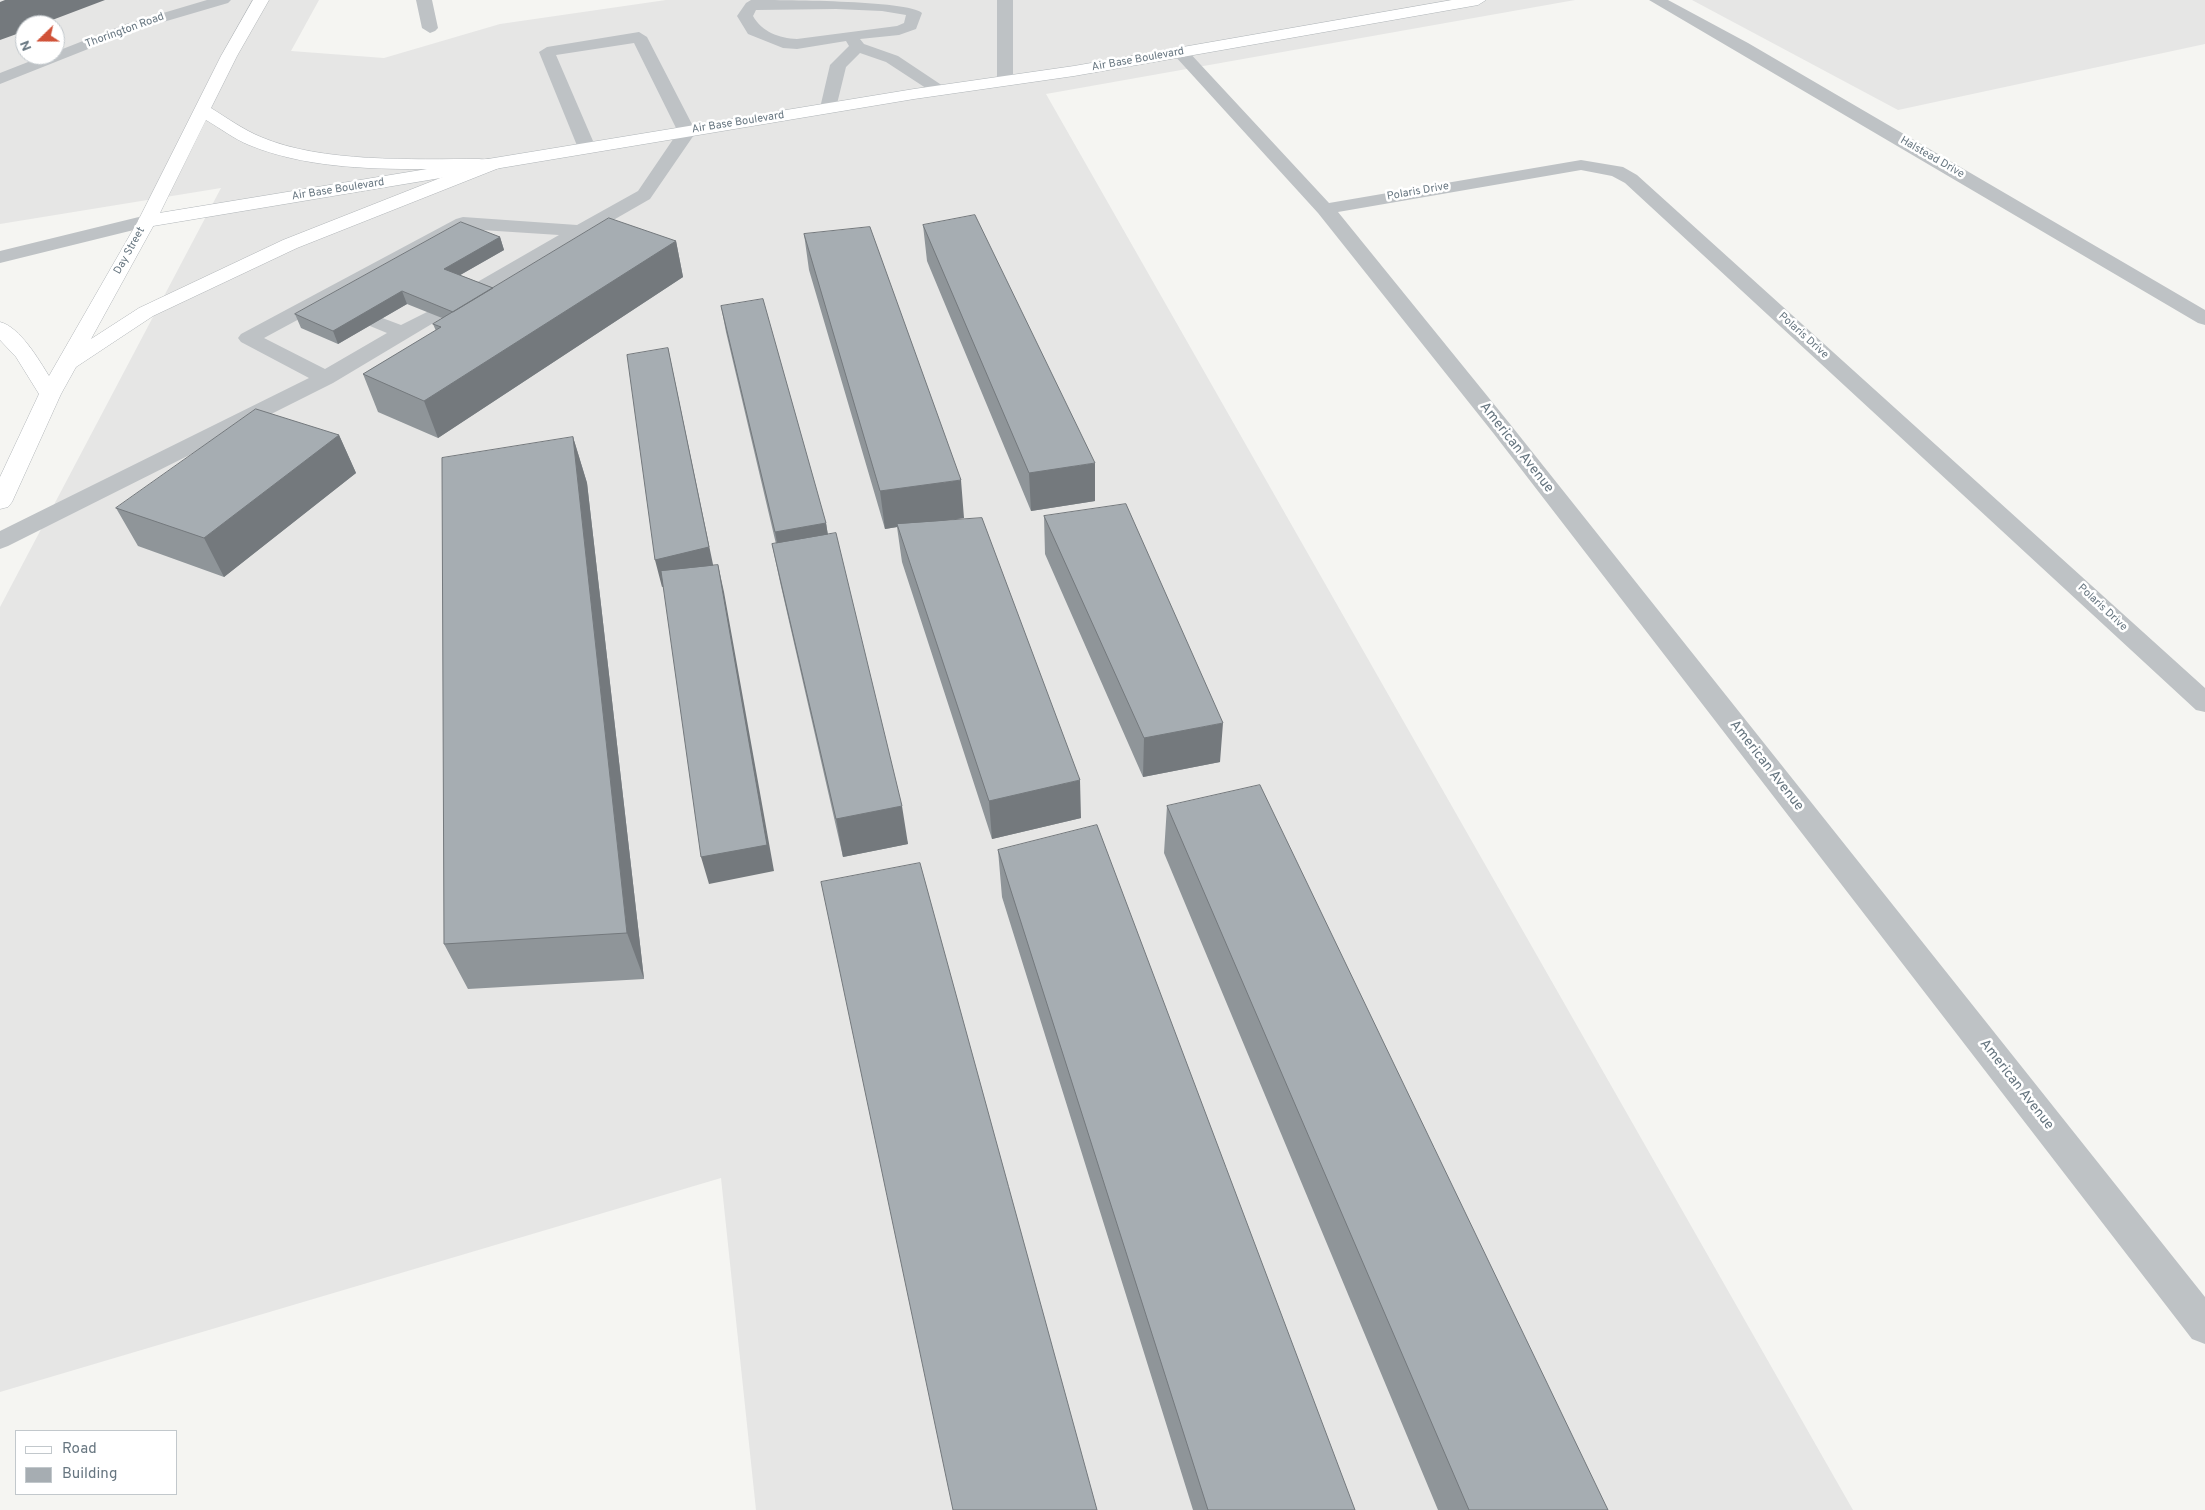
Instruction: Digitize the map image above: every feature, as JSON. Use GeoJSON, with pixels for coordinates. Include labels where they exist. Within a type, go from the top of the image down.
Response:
{"type":"FeatureCollection","features":[{"type":"Feature","properties":{"kind":"main road","name":"Day Street"},"geometry":{"type":"LineString","coordinates":[[0,502],[50,394],[147,221],[229,56],[261,0]]}},
{"type":"Feature","properties":{"kind":"main road","name":"Air Base Boulevard"},"geometry":{"type":"LineString","coordinates":[[147,221],[828,108],[1181,52],[1478,0]]}},
{"type":"Feature","properties":{"kind":"main road"},"geometry":{"type":"LineString","coordinates":[[202,110],[254,142],[301,155],[383,164],[493,164]]}},
{"type":"Feature","properties":{"kind":"main road"},"geometry":{"type":"LineString","coordinates":[[67,364],[146,312],[282,248],[493,164]]}},
{"type":"Feature","properties":{"kind":"main road"},"geometry":{"type":"LineString","coordinates":[[0,328],[24,353],[50,394]]}},
{"type":"Feature","properties":{"kind":"street","name":"Thorington Road"},"geometry":{"type":"LineString","coordinates":[[0,79],[131,27],[223,0]]}},
{"type":"Feature","properties":{"kind":"street"},"geometry":{"type":"LineString","coordinates":[[424,0],[430,28]]}},
{"type":"Feature","properties":{"kind":"street"},"geometry":{"type":"LineString","coordinates":[[1005,0],[1005,81]]}},
{"type":"Feature","properties":{"kind":"street","name":"Halstead Drive"},"geometry":{"type":"LineString","coordinates":[[1658,0],[1742,46],[2205,319]]}},
{"type":"Feature","properties":{"kind":"street"},"geometry":{"type":"LineString","coordinates":[[757,3],[880,3],[906,8],[914,13],[911,26],[854,42],[782,43],[754,31],[745,16],[757,3]]}},
{"type":"Feature","properties":{"kind":"street"},"geometry":{"type":"LineString","coordinates":[[474,292],[578,231],[644,196],[687,132],[640,36],[547,52],[587,148]]}},
{"type":"Feature","properties":{"kind":"street"},"geometry":{"type":"LineString","coordinates":[[854,42],[892,59],[941,90]]}},
{"type":"Feature","properties":{"kind":"street"},"geometry":{"type":"LineString","coordinates":[[828,108],[838,65],[854,42]]}},
{"type":"Feature","properties":{"kind":"street","name":"American Avenue"},"geometry":{"type":"LineString","coordinates":[[1181,52],[1325,209],[1508,436],[2205,1326]]}},
{"type":"Feature","properties":{"kind":"street","name":"Polaris Drive"},"geometry":{"type":"LineString","coordinates":[[1325,209],[1582,165],[1616,171],[1638,186],[2205,703]]}},
{"type":"Feature","properties":{"kind":"street","name":"Air Base Boulevard"},"geometry":{"type":"LineString","coordinates":[[0,257],[147,221]]}},
{"type":"Feature","properties":{"kind":"street"},"geometry":{"type":"LineString","coordinates":[[326,378],[248,338],[331,302],[429,248],[464,223],[578,231]]}},
{"type":"Feature","properties":{"kind":"street"},"geometry":{"type":"LineString","coordinates":[[476,266],[502,275]]}},
{"type":"Feature","properties":{"kind":"street"},"geometry":{"type":"LineString","coordinates":[[0,541],[326,378],[433,315]]}},
{"type":"Feature","properties":{"kind":"street"},"geometry":{"type":"LineString","coordinates":[[377,322],[403,333]]}},
{"type":"Feature","properties":{"kind":"shaded area"},"geometry":{"type":"Polygon","coordinates":[[[0,0],[319,0],[291,51],[384,58],[500,24],[666,0],[1575,0],[1046,94],[1853,1510],[756,1510],[721,1178],[0,1392],[0,607],[221,188],[0,224],[0,0]]]}},
{"type":"Feature","properties":{"kind":"shaded area"},"geometry":{"type":"Polygon","coordinates":[[[1692,0],[2205,0],[2205,44],[1898,110],[1692,0]]]}},
{"type":"Feature","properties":{"kind":"building"},"geometry":{"type":"Polygon","coordinates":[[[975,215],[1095,463],[1029,473],[923,225],[975,215]]]}},
{"type":"Feature","properties":{"kind":"building"},"geometry":{"type":"Polygon","coordinates":[[[609,218],[676,241],[424,401],[363,374],[441,327],[433,324],[609,218]]]}},
{"type":"Feature","properties":{"kind":"building"},"geometry":{"type":"Polygon","coordinates":[[[461,222],[500,237],[444,269],[493,288],[453,312],[402,291],[333,331],[295,314],[461,222]]]}},
{"type":"Feature","properties":{"kind":"building"},"geometry":{"type":"Polygon","coordinates":[[[870,227],[961,480],[880,491],[804,234],[870,227]]]}},
{"type":"Feature","properties":{"kind":"building"},"geometry":{"type":"Polygon","coordinates":[[[763,299],[826,523],[775,532],[721,306],[763,299]]]}},
{"type":"Feature","properties":{"kind":"building"},"geometry":{"type":"Polygon","coordinates":[[[668,348],[709,547],[655,560],[627,355],[668,348]]]}},
{"type":"Feature","properties":{"kind":"building"},"geometry":{"type":"Polygon","coordinates":[[[256,409],[339,435],[204,538],[116,508],[256,409]]]}},
{"type":"Feature","properties":{"kind":"building"},"geometry":{"type":"Polygon","coordinates":[[[573,437],[627,933],[444,944],[442,458],[573,437]]]}},
{"type":"Feature","properties":{"kind":"building"},"geometry":{"type":"Polygon","coordinates":[[[1126,504],[1223,723],[1144,738],[1044,516],[1126,504]]]}},
{"type":"Feature","properties":{"kind":"building"},"geometry":{"type":"Polygon","coordinates":[[[982,518],[1080,780],[989,801],[897,524],[982,518]]]}},
{"type":"Feature","properties":{"kind":"building"},"geometry":{"type":"Polygon","coordinates":[[[836,533],[902,806],[836,819],[772,544],[836,533]]]}},
{"type":"Feature","properties":{"kind":"building"},"geometry":{"type":"Polygon","coordinates":[[[718,565],[767,845],[701,857],[661,571],[718,565]]]}},
{"type":"Feature","properties":{"kind":"building"},"geometry":{"type":"Polygon","coordinates":[[[1260,785],[1608,1510],[1469,1510],[1167,806],[1260,785]]]}},
{"type":"Feature","properties":{"kind":"building"},"geometry":{"type":"Polygon","coordinates":[[[1097,825],[1355,1510],[1208,1510],[998,850],[1097,825]]]}},
{"type":"Feature","properties":{"kind":"building"},"geometry":{"type":"Polygon","coordinates":[[[920,863],[1097,1510],[953,1510],[821,882],[920,863]]]}}]}
